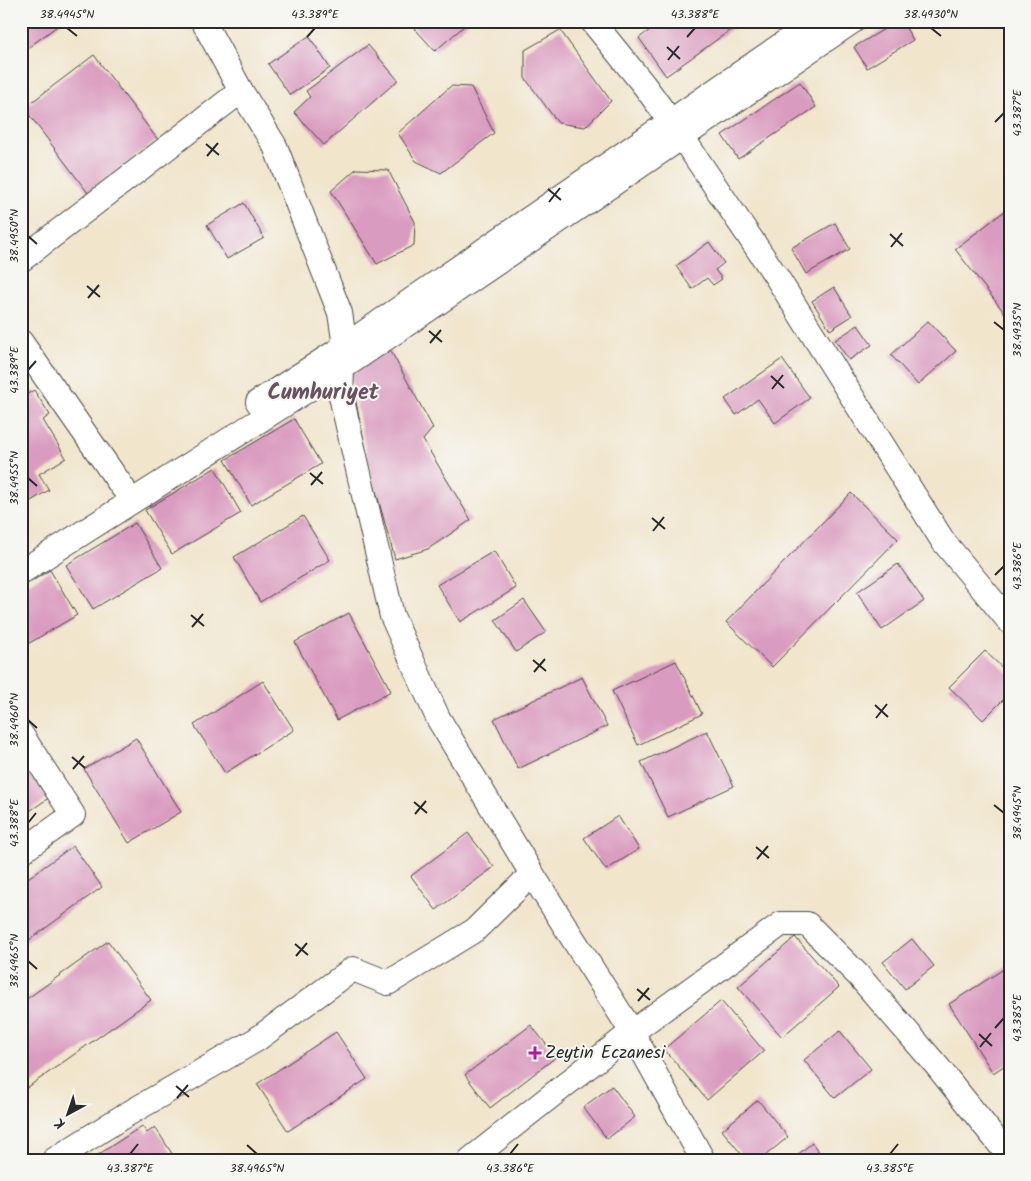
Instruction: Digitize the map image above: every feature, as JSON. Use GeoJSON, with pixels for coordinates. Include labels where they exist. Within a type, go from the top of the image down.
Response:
{"type":"FeatureCollection","features":[{"type":"Feature","properties":{"kind":"street"},"geometry":{"type":"LineString","coordinates":[[203,21],[241,91],[275,146],[340,313],[343,357],[340,396],[392,616],[438,718],[532,874],[632,1032],[703,1160]]}},
{"type":"Feature","properties":{"kind":"street"},"geometry":{"type":"LineString","coordinates":[[592,21],[677,130],[776,276],[943,541],[1010,622]]}},
{"type":"Feature","properties":{"kind":"street"},"geometry":{"type":"LineString","coordinates":[[677,130],[816,21]]}},
{"type":"Feature","properties":{"kind":"street"},"geometry":{"type":"LineString","coordinates":[[21,572],[343,357],[677,130],[853,21]]}},
{"type":"Feature","properties":{"kind":"street"},"geometry":{"type":"LineString","coordinates":[[21,260],[241,91]]}},
{"type":"Feature","properties":{"kind":"street"},"geometry":{"type":"LineString","coordinates":[[21,342],[123,488]]}},
{"type":"Feature","properties":{"kind":"street"},"geometry":{"type":"LineString","coordinates":[[21,554],[123,488],[343,357]]}},
{"type":"Feature","properties":{"kind":"street"},"geometry":{"type":"LineString","coordinates":[[21,734],[73,815],[21,852]]}},
{"type":"Feature","properties":{"kind":"street"},"geometry":{"type":"LineString","coordinates":[[54,1160],[120,1119],[256,1040],[353,970],[388,983],[474,930],[532,874]]}},
{"type":"Feature","properties":{"kind":"street"},"geometry":{"type":"LineString","coordinates":[[470,1160],[632,1032],[781,924],[807,924],[858,975],[937,1066],[1010,1157]]}},
{"type":"Feature","properties":{"kind":"building"},"geometry":{"type":"Polygon","coordinates":[[[21,21],[64,21],[21,53],[21,21]]]}},
{"type":"Feature","properties":{"kind":"building"},"geometry":{"type":"Polygon","coordinates":[[[408,21],[470,21],[435,51],[408,21]]]}},
{"type":"Feature","properties":{"kind":"building"},"geometry":{"type":"Polygon","coordinates":[[[662,21],[743,21],[666,76],[639,38],[662,21]]]}},
{"type":"Feature","properties":{"kind":"building"},"geometry":{"type":"Polygon","coordinates":[[[898,21],[902,21],[913,40],[867,68],[854,47],[898,21]]]}},
{"type":"Feature","properties":{"kind":"building"},"geometry":{"type":"Polygon","coordinates":[[[560,30],[611,101],[585,127],[558,123],[525,78],[525,50],[560,30]]]}},
{"type":"Feature","properties":{"kind":"building"},"geometry":{"type":"Polygon","coordinates":[[[309,36],[330,68],[290,95],[268,64],[309,36]]]}},
{"type":"Feature","properties":{"kind":"building"},"geometry":{"type":"Polygon","coordinates":[[[368,45],[398,80],[324,145],[294,112],[310,97],[306,91],[368,45]]]}},
{"type":"Feature","properties":{"kind":"building"},"geometry":{"type":"Polygon","coordinates":[[[94,55],[158,140],[88,193],[24,108],[94,55]]]}},
{"type":"Feature","properties":{"kind":"building"},"geometry":{"type":"Polygon","coordinates":[[[800,82],[816,107],[738,159],[722,135],[800,82]]]}},
{"type":"Feature","properties":{"kind":"building"},"geometry":{"type":"Polygon","coordinates":[[[451,86],[471,87],[494,133],[441,173],[416,161],[398,133],[451,86]]]}},
{"type":"Feature","properties":{"kind":"building"},"geometry":{"type":"Polygon","coordinates":[[[356,169],[388,170],[415,222],[414,245],[377,264],[331,191],[356,169]]]}},
{"type":"Feature","properties":{"kind":"building"},"geometry":{"type":"Polygon","coordinates":[[[244,203],[264,238],[227,259],[207,225],[244,203]]]}},
{"type":"Feature","properties":{"kind":"building"},"geometry":{"type":"Polygon","coordinates":[[[1010,207],[1010,320],[955,249],[1010,207]]]}},
{"type":"Feature","properties":{"kind":"building"},"geometry":{"type":"Polygon","coordinates":[[[835,223],[850,249],[806,274],[791,248],[835,223]]]}},
{"type":"Feature","properties":{"kind":"building"},"geometry":{"type":"Polygon","coordinates":[[[709,242],[724,263],[715,270],[722,279],[713,285],[707,278],[692,289],[676,266],[709,242]]]}},
{"type":"Feature","properties":{"kind":"building"},"geometry":{"type":"Polygon","coordinates":[[[834,287],[852,316],[830,330],[812,301],[834,287]]]}},
{"type":"Feature","properties":{"kind":"building"},"geometry":{"type":"Polygon","coordinates":[[[928,321],[956,351],[918,385],[891,355],[928,321]]]}},
{"type":"Feature","properties":{"kind":"building"},"geometry":{"type":"Polygon","coordinates":[[[858,325],[872,345],[849,360],[835,340],[858,325]]]}},
{"type":"Feature","properties":{"kind":"building"},"geometry":{"type":"Polygon","coordinates":[[[388,346],[433,428],[423,440],[471,520],[428,549],[395,559],[370,470],[350,373],[388,346]]]}},
{"type":"Feature","properties":{"kind":"building"},"geometry":{"type":"Polygon","coordinates":[[[782,359],[810,398],[775,423],[758,399],[736,415],[725,399],[782,359]]]}},
{"type":"Feature","properties":{"kind":"building"},"geometry":{"type":"Polygon","coordinates":[[[34,390],[50,415],[43,420],[66,458],[39,474],[49,490],[21,507],[21,398],[34,390]]]}},
{"type":"Feature","properties":{"kind":"building"},"geometry":{"type":"Polygon","coordinates":[[[294,419],[321,464],[251,505],[225,460],[294,419]]]}},
{"type":"Feature","properties":{"kind":"building"},"geometry":{"type":"Polygon","coordinates":[[[215,468],[241,513],[172,554],[145,510],[215,468]]]}},
{"type":"Feature","properties":{"kind":"building"},"geometry":{"type":"Polygon","coordinates":[[[851,493],[898,539],[772,667],[726,622],[851,493]]]}},
{"type":"Feature","properties":{"kind":"building"},"geometry":{"type":"Polygon","coordinates":[[[303,516],[330,560],[260,602],[234,557],[303,516]]]}},
{"type":"Feature","properties":{"kind":"building"},"geometry":{"type":"Polygon","coordinates":[[[135,523],[162,568],[93,609],[66,565],[135,523]]]}},
{"type":"Feature","properties":{"kind":"building"},"geometry":{"type":"Polygon","coordinates":[[[494,551],[516,588],[460,622],[437,585],[494,551]]]}},
{"type":"Feature","properties":{"kind":"building"},"geometry":{"type":"Polygon","coordinates":[[[898,564],[924,601],[882,630],[857,592],[898,564]]]}},
{"type":"Feature","properties":{"kind":"building"},"geometry":{"type":"Polygon","coordinates":[[[50,570],[77,615],[21,648],[21,588],[50,570]]]}},
{"type":"Feature","properties":{"kind":"building"},"geometry":{"type":"Polygon","coordinates":[[[524,600],[546,632],[516,652],[495,620],[524,600]]]}},
{"type":"Feature","properties":{"kind":"building"},"geometry":{"type":"Polygon","coordinates":[[[349,613],[391,691],[337,720],[295,642],[349,613]]]}},
{"type":"Feature","properties":{"kind":"building"},"geometry":{"type":"Polygon","coordinates":[[[985,651],[1010,675],[1010,693],[983,720],[949,687],[985,651]]]}},
{"type":"Feature","properties":{"kind":"building"},"geometry":{"type":"Polygon","coordinates":[[[676,661],[702,714],[638,745],[612,691],[676,661]]]}},
{"type":"Feature","properties":{"kind":"building"},"geometry":{"type":"Polygon","coordinates":[[[582,677],[607,726],[518,769],[494,719],[582,677]]]}},
{"type":"Feature","properties":{"kind":"building"},"geometry":{"type":"Polygon","coordinates":[[[263,681],[294,730],[225,773],[194,725],[263,681]]]}},
{"type":"Feature","properties":{"kind":"building"},"geometry":{"type":"Polygon","coordinates":[[[707,731],[734,786],[668,817],[641,762],[707,731]]]}},
{"type":"Feature","properties":{"kind":"building"},"geometry":{"type":"Polygon","coordinates":[[[136,738],[181,812],[129,843],[84,769],[136,738]]]}},
{"type":"Feature","properties":{"kind":"building"},"geometry":{"type":"Polygon","coordinates":[[[21,751],[53,795],[21,817],[21,751]]]}},
{"type":"Feature","properties":{"kind":"building"},"geometry":{"type":"Polygon","coordinates":[[[618,816],[639,849],[606,870],[584,838],[618,816]]]}},
{"type":"Feature","properties":{"kind":"building"},"geometry":{"type":"Polygon","coordinates":[[[468,833],[494,867],[436,910],[411,876],[468,833]]]}},
{"type":"Feature","properties":{"kind":"building"},"geometry":{"type":"Polygon","coordinates":[[[73,846],[102,887],[21,946],[21,883],[73,846]]]}},
{"type":"Feature","properties":{"kind":"building"},"geometry":{"type":"Polygon","coordinates":[[[795,937],[839,987],[782,1037],[738,987],[795,937]]]}},
{"type":"Feature","properties":{"kind":"building"},"geometry":{"type":"Polygon","coordinates":[[[912,939],[934,966],[905,989],[883,962],[912,939]]]}},
{"type":"Feature","properties":{"kind":"building"},"geometry":{"type":"Polygon","coordinates":[[[108,941],[151,1000],[21,1092],[21,1003],[108,941]]]}},
{"type":"Feature","properties":{"kind":"building"},"geometry":{"type":"Polygon","coordinates":[[[1010,965],[1010,1062],[993,1073],[949,1004],[1010,965]]]}},
{"type":"Feature","properties":{"kind":"building"},"geometry":{"type":"Polygon","coordinates":[[[721,1001],[764,1051],[707,1100],[664,1049],[721,1001]]]}},
{"type":"Feature","properties":{"kind":"building"},"geometry":{"type":"Polygon","coordinates":[[[531,1025],[556,1057],[490,1108],[465,1075],[531,1025]]]}},
{"type":"Feature","properties":{"kind":"building"},"geometry":{"type":"Polygon","coordinates":[[[840,1031],[871,1069],[835,1098],[804,1060],[840,1031]]]}},
{"type":"Feature","properties":{"kind":"building"},"geometry":{"type":"Polygon","coordinates":[[[336,1032],[367,1079],[288,1131],[257,1084],[336,1032]]]}},
{"type":"Feature","properties":{"kind":"building"},"geometry":{"type":"Polygon","coordinates":[[[612,1086],[635,1117],[607,1139],[583,1107],[612,1086]]]}},
{"type":"Feature","properties":{"kind":"building"},"geometry":{"type":"Polygon","coordinates":[[[758,1100],[788,1137],[760,1160],[746,1160],[722,1130],[758,1100]]]}},
{"type":"Feature","properties":{"kind":"building"},"geometry":{"type":"Polygon","coordinates":[[[142,1126],[147,1133],[155,1127],[176,1160],[90,1160],[142,1126]]]}},
{"type":"Feature","properties":{"kind":"building"},"geometry":{"type":"Polygon","coordinates":[[[812,1143],[825,1160],[791,1160],[812,1143]]]}},
{"type":"Feature","properties":{"kind":"place","name":"Zeytin Eczanesi"},"geometry":{"type":"Point","coordinates":[535,1053]}},
{"type":"Feature","properties":{"kind":"district","name":"Cumhuriyet"},"geometry":{"type":"Point","coordinates":[323,393]}}]}
